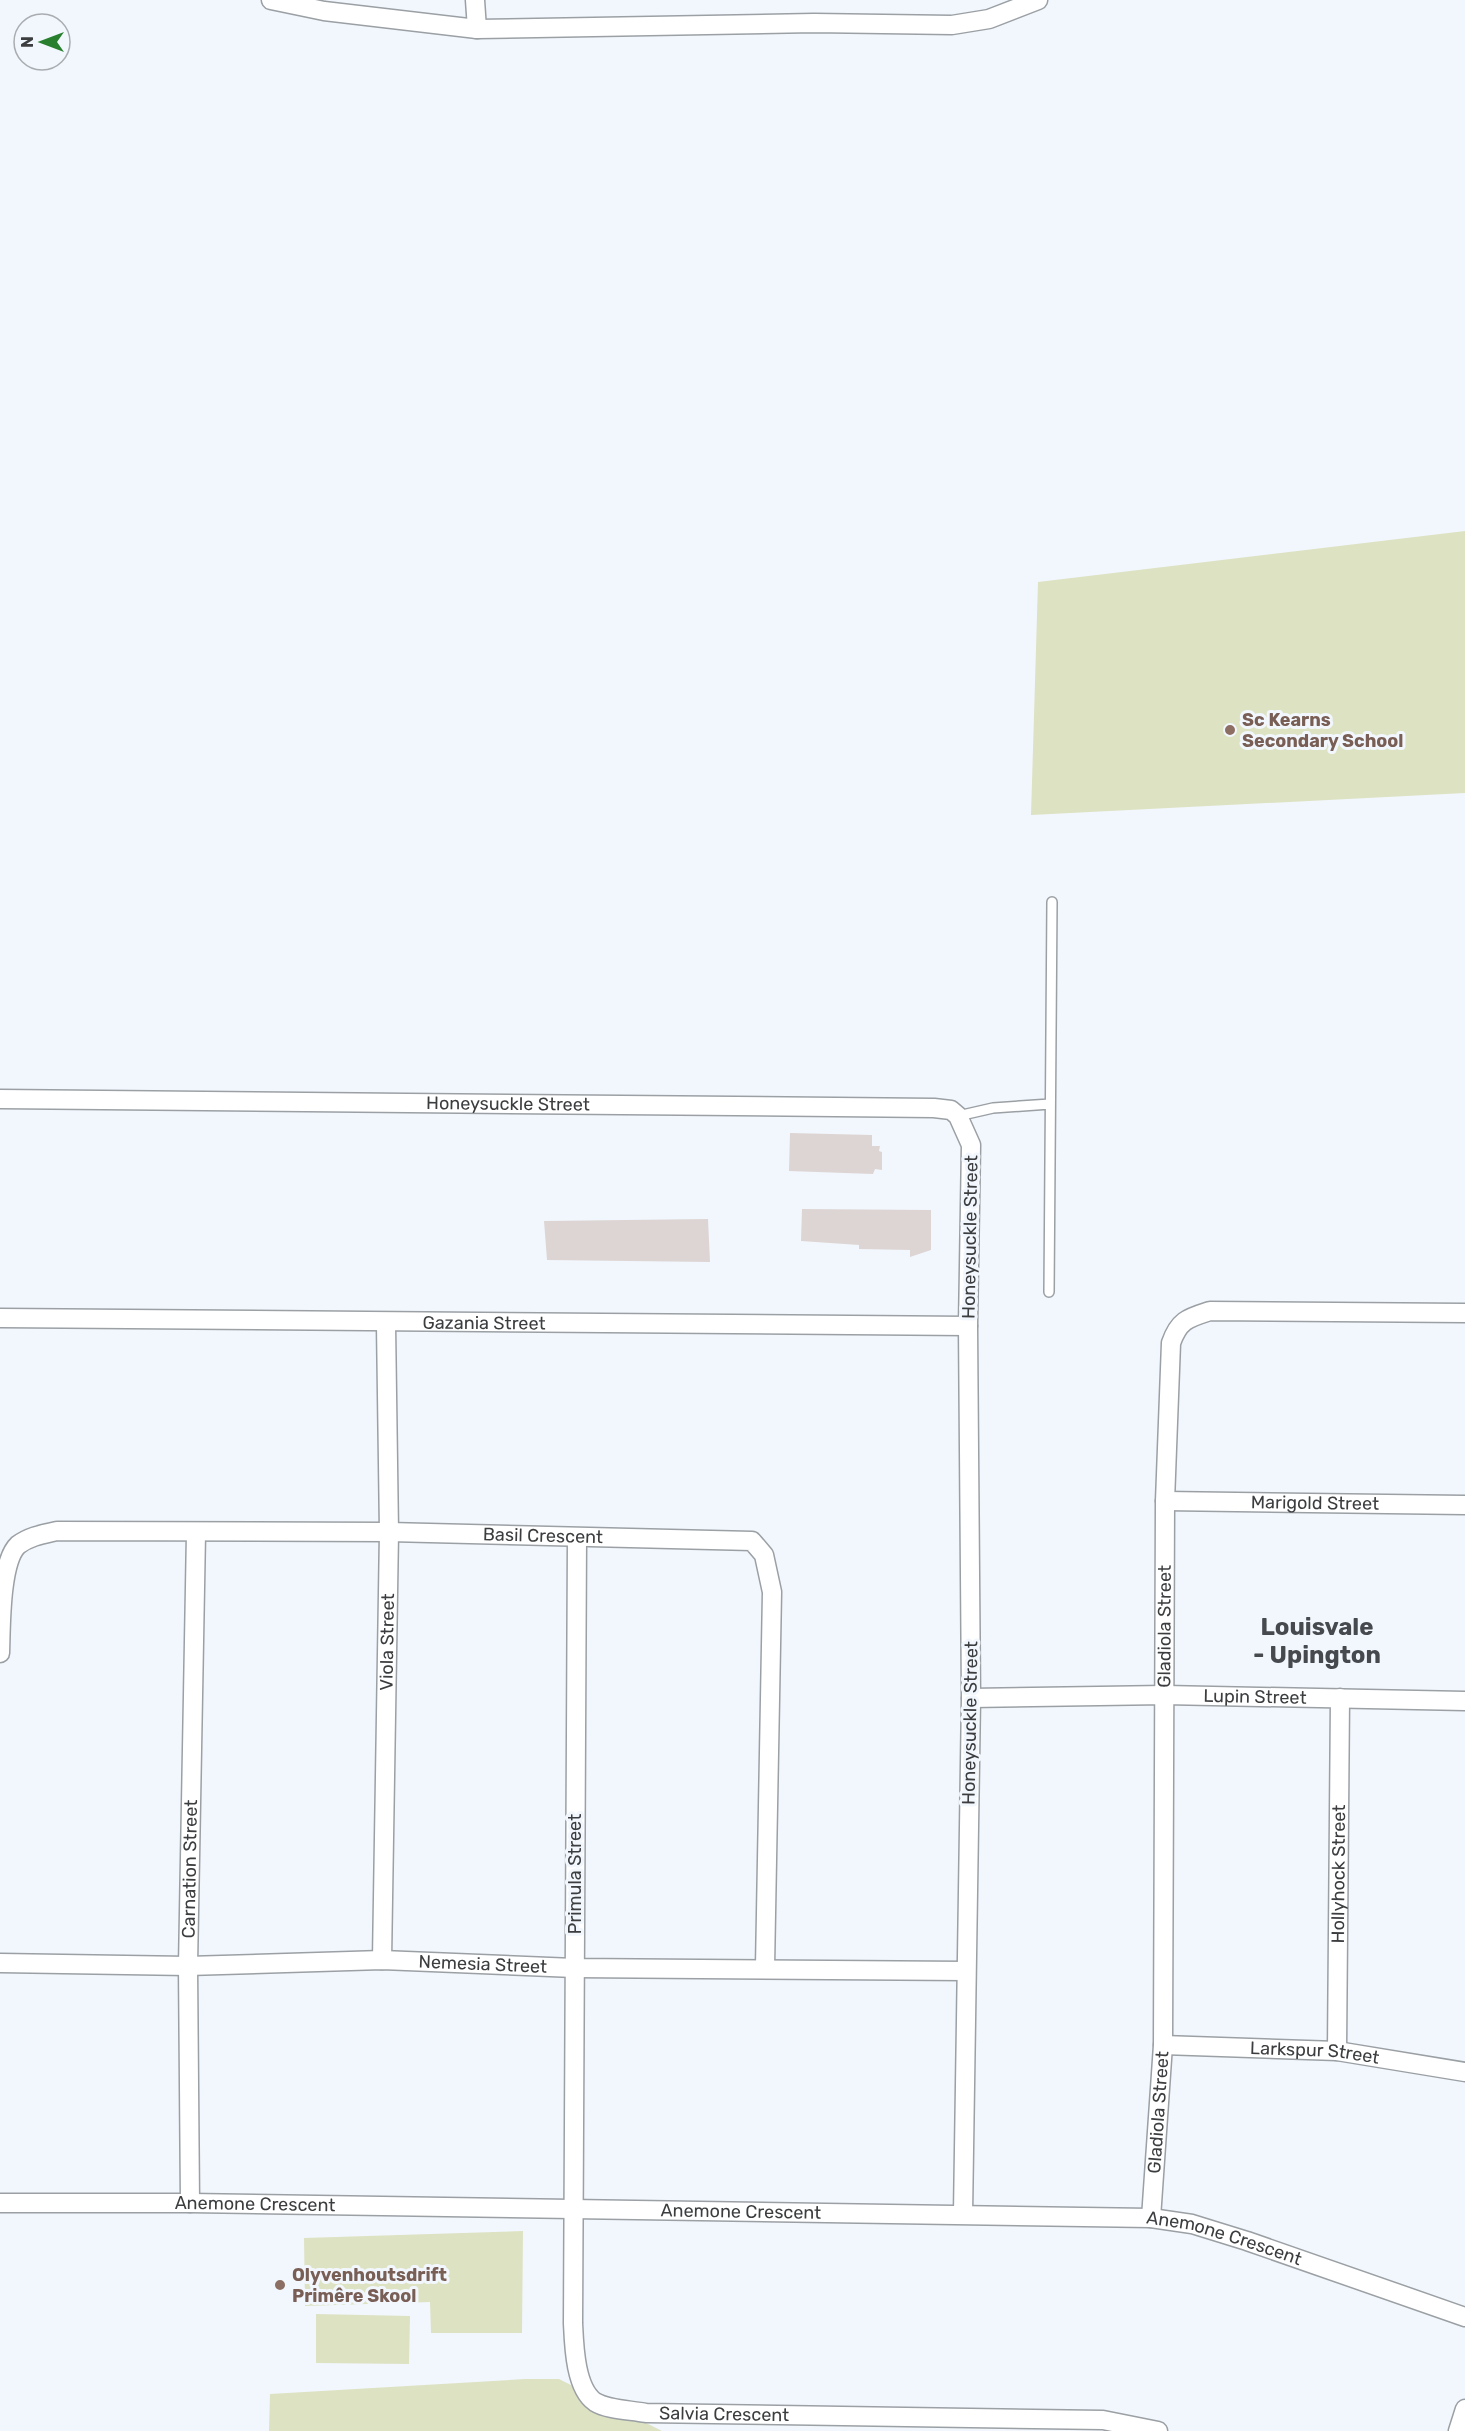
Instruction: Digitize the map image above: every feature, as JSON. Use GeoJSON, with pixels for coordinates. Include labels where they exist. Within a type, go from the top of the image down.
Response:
{"type":"FeatureCollection","features":[{"type":"Feature","properties":{"kind":"street"},"geometry":{"type":"LineString","coordinates":[[271,0],[324,11],[477,29],[814,23],[952,25],[989,19],[1038,0]]}},
{"type":"Feature","properties":{"kind":"street"},"geometry":{"type":"LineString","coordinates":[[475,0],[477,29]]}},
{"type":"Feature","properties":{"kind":"street","name":"Honeysuckle Street"},"geometry":{"type":"LineString","coordinates":[[0,1100],[934,1108],[951,1110],[958,1116],[971,1144],[968,1326],[971,1698],[963,2214]]}},
{"type":"Feature","properties":{"kind":"street","name":"Gladiola Street"},"geometry":{"type":"LineString","coordinates":[[1151,2218],[1163,2045],[1165,1501],[1171,1342],[1177,1328],[1189,1318],[1210,1311],[1465,1313]]}},
{"type":"Feature","properties":{"kind":"street","name":"Gazania Street"},"geometry":{"type":"LineString","coordinates":[[0,1318],[386,1325],[521,1323],[968,1326]]}},
{"type":"Feature","properties":{"kind":"street","name":"Viola Street"},"geometry":{"type":"LineString","coordinates":[[382,1960],[389,1533],[386,1325]]}},
{"type":"Feature","properties":{"kind":"street","name":"Marigold Street"},"geometry":{"type":"LineString","coordinates":[[1165,1501],[1465,1505]]}},
{"type":"Feature","properties":{"kind":"street","name":"Basil Crescent"},"geometry":{"type":"LineString","coordinates":[[0,1653],[2,1582],[9,1555],[17,1545],[35,1536],[57,1531],[389,1533],[752,1541],[764,1555],[772,1592],[765,1967]]}},
{"type":"Feature","properties":{"kind":"street","name":"Carnation Street"},"geometry":{"type":"LineString","coordinates":[[190,2203],[188,1966],[196,1533]]}},
{"type":"Feature","properties":{"kind":"street","name":"Primula Street"},"geometry":{"type":"LineString","coordinates":[[575,2210],[577,1538]]}},
{"type":"Feature","properties":{"kind":"street","name":"Lupin Street"},"geometry":{"type":"LineString","coordinates":[[971,1698],[1165,1695],[1465,1701]]}},
{"type":"Feature","properties":{"kind":"street","name":"Hollyhock Street"},"geometry":{"type":"LineString","coordinates":[[1336,2051],[1340,1698]]}},
{"type":"Feature","properties":{"kind":"street","name":"Nemesia Street"},"geometry":{"type":"LineString","coordinates":[[0,1963],[188,1966],[382,1960],[574,1968],[765,1967],[966,1971]]}},
{"type":"Feature","properties":{"kind":"street","name":"Larkspur Street"},"geometry":{"type":"LineString","coordinates":[[1163,2045],[1336,2051],[1465,2072]]}},
{"type":"Feature","properties":{"kind":"street","name":"Anemone Crescent"},"geometry":{"type":"LineString","coordinates":[[0,2203],[190,2203],[1151,2218],[1192,2224],[1247,2241],[1465,2317]]}},
{"type":"Feature","properties":{"kind":"street","name":"Salvia Crescent"},"geometry":{"type":"LineString","coordinates":[[575,2210],[574,2356],[580,2380],[591,2398],[602,2405],[646,2413],[1103,2420],[1158,2431]]}},
{"type":"Feature","properties":{"kind":"street"},"geometry":{"type":"LineString","coordinates":[[1458,2431],[1465,2409]]}},
{"type":"Feature","properties":{"kind":"lane"},"geometry":{"type":"LineString","coordinates":[[1049,1292],[1052,902]]}},
{"type":"Feature","properties":{"kind":"lane"},"geometry":{"type":"LineString","coordinates":[[958,1116],[993,1108],[1050,1104]]}},
{"type":"Feature","properties":{"kind":"green space"},"geometry":{"type":"Polygon","coordinates":[[[1465,531],[1465,793],[1031,815],[1038,582],[1465,531]]]}},
{"type":"Feature","properties":{"kind":"green space"},"geometry":{"type":"Polygon","coordinates":[[[523,2231],[522,2333],[431,2333],[430,2302],[305,2306],[304,2238],[523,2231]]]}},
{"type":"Feature","properties":{"kind":"green space"},"geometry":{"type":"Polygon","coordinates":[[[316,2314],[410,2316],[409,2364],[316,2363],[316,2314]]]}},
{"type":"Feature","properties":{"kind":"green space"},"geometry":{"type":"Polygon","coordinates":[[[559,2379],[662,2431],[269,2431],[270,2394],[559,2379]]]}},
{"type":"Feature","properties":{"kind":"building"},"geometry":{"type":"Polygon","coordinates":[[[790,1133],[872,1135],[872,1146],[880,1146],[879,1151],[882,1152],[882,1170],[875,1169],[873,1174],[789,1171],[790,1133]]]}},
{"type":"Feature","properties":{"kind":"building"},"geometry":{"type":"Polygon","coordinates":[[[802,1209],[931,1210],[931,1250],[910,1257],[910,1250],[859,1249],[859,1245],[801,1241],[802,1209]]]}},
{"type":"Feature","properties":{"kind":"building"},"geometry":{"type":"Polygon","coordinates":[[[708,1219],[710,1262],[547,1260],[544,1221],[708,1219]]]}},
{"type":"Feature","properties":{"kind":"place","name":"Sc Kearns Secondary School"},"geometry":{"type":"Point","coordinates":[1230,730]}},
{"type":"Feature","properties":{"kind":"place","name":"Olyvenhoutsdrift Primêre Skool"},"geometry":{"type":"Point","coordinates":[280,2285]}},
{"type":"Feature","properties":{"kind":"district","name":"Louisvale - Upington"},"geometry":{"type":"Point","coordinates":[1317,1641]}}]}
